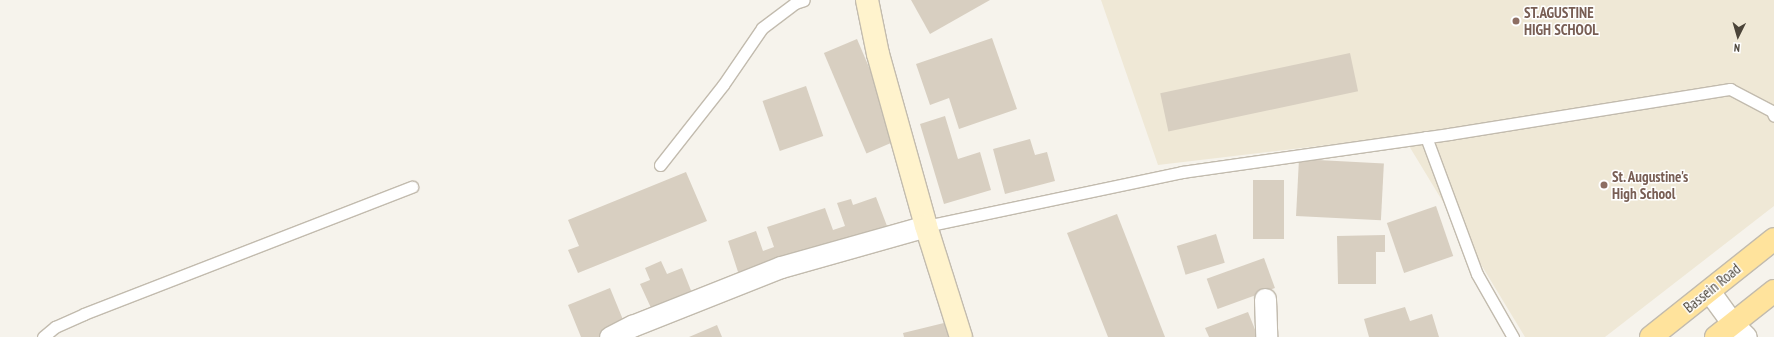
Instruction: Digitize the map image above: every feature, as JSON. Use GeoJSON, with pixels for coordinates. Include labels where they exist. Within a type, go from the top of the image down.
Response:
{"type":"FeatureCollection","features":[{"type":"Feature","properties":{"kind":"main road","name":"Bassein Road"},"geometry":{"type":"LineString","coordinates":[[1651,337],[1774,239]]}},
{"type":"Feature","properties":{"kind":"main road"},"geometry":{"type":"LineString","coordinates":[[1716,337],[1740,330],[1774,291]]}},
{"type":"Feature","properties":{"kind":"street"},"geometry":{"type":"LineString","coordinates":[[867,0],[878,54],[926,226],[961,337]]}},
{"type":"Feature","properties":{"kind":"street"},"geometry":{"type":"LineString","coordinates":[[610,337],[632,326],[781,267],[926,226]]}},
{"type":"Feature","properties":{"kind":"street"},"geometry":{"type":"LineString","coordinates":[[1709,291],[1740,330]]}},
{"type":"Feature","properties":{"kind":"street"},"geometry":{"type":"LineString","coordinates":[[1265,299],[1266,337]]}},
{"type":"Feature","properties":{"kind":"lane"},"geometry":{"type":"LineString","coordinates":[[660,165],[724,86],[762,28],[795,4],[804,0]]}},
{"type":"Feature","properties":{"kind":"lane"},"geometry":{"type":"LineString","coordinates":[[926,226],[1182,172],[1426,137],[1730,89],[1772,111],[1774,116]]}},
{"type":"Feature","properties":{"kind":"lane"},"geometry":{"type":"LineString","coordinates":[[1426,137],[1477,274],[1513,337]]}},
{"type":"Feature","properties":{"kind":"lane"},"geometry":{"type":"LineString","coordinates":[[43,337],[55,327],[84,314],[412,187]]}},
{"type":"Feature","properties":{"kind":"shaded area","name":"St. Augustine's High School"},"geometry":{"type":"Polygon","coordinates":[[[1101,0],[1774,0],[1774,206],[1605,337],[1525,337],[1403,136],[1158,165],[1101,0]]]}},
{"type":"Feature","properties":{"kind":"building"},"geometry":{"type":"Polygon","coordinates":[[[911,0],[990,0],[930,34],[911,0]]]}},
{"type":"Feature","properties":{"kind":"building"},"geometry":{"type":"Polygon","coordinates":[[[992,38],[1017,109],[959,129],[949,98],[930,105],[916,64],[992,38]]]}},
{"type":"Feature","properties":{"kind":"building"},"geometry":{"type":"Polygon","coordinates":[[[857,39],[900,139],[866,153],[824,53],[857,39]]]}},
{"type":"Feature","properties":{"kind":"building"},"geometry":{"type":"Polygon","coordinates":[[[1350,53],[1358,91],[1168,131],[1160,93],[1350,53]]]}},
{"type":"Feature","properties":{"kind":"building"},"geometry":{"type":"Polygon","coordinates":[[[806,86],[823,136],[780,151],[763,101],[806,86]]]}},
{"type":"Feature","properties":{"kind":"building"},"geometry":{"type":"Polygon","coordinates":[[[945,116],[958,159],[980,152],[991,190],[944,204],[920,124],[945,116]]]}},
{"type":"Feature","properties":{"kind":"building"},"geometry":{"type":"Polygon","coordinates":[[[1030,139],[1035,155],[1047,152],[1055,181],[1005,194],[993,149],[1030,139]]]}},
{"type":"Feature","properties":{"kind":"building"},"geometry":{"type":"Polygon","coordinates":[[[1299,159],[1384,163],[1381,220],[1296,216],[1299,159]]]}},
{"type":"Feature","properties":{"kind":"building"},"geometry":{"type":"Polygon","coordinates":[[[686,172],[707,221],[578,273],[568,250],[579,246],[568,220],[686,172]]]}},
{"type":"Feature","properties":{"kind":"building"},"geometry":{"type":"Polygon","coordinates":[[[1253,180],[1284,180],[1284,239],[1253,239],[1253,180]]]}},
{"type":"Feature","properties":{"kind":"building"},"geometry":{"type":"Polygon","coordinates":[[[876,197],[887,226],[739,275],[728,241],[756,231],[763,251],[774,247],[767,227],[825,208],[833,230],[845,226],[837,203],[851,199],[853,205],[876,197]]]}},
{"type":"Feature","properties":{"kind":"building"},"geometry":{"type":"Polygon","coordinates":[[[1436,206],[1453,256],[1404,273],[1387,223],[1436,206]]]}},
{"type":"Feature","properties":{"kind":"building"},"geometry":{"type":"Polygon","coordinates":[[[1117,214],[1165,337],[1108,337],[1067,233],[1117,214]]]}},
{"type":"Feature","properties":{"kind":"building"},"geometry":{"type":"Polygon","coordinates":[[[1216,234],[1225,263],[1186,275],[1177,246],[1216,234]]]}},
{"type":"Feature","properties":{"kind":"building"},"geometry":{"type":"Polygon","coordinates":[[[1385,235],[1385,252],[1376,252],[1376,284],[1338,284],[1337,236],[1385,235]]]}},
{"type":"Feature","properties":{"kind":"building"},"geometry":{"type":"Polygon","coordinates":[[[1264,258],[1275,288],[1218,309],[1207,279],[1264,258]]]}},
{"type":"Feature","properties":{"kind":"building"},"geometry":{"type":"Polygon","coordinates":[[[661,261],[667,274],[682,268],[692,293],[652,310],[640,284],[650,280],[645,268],[661,261]]]}},
{"type":"Feature","properties":{"kind":"building"},"geometry":{"type":"Polygon","coordinates":[[[610,288],[626,327],[601,337],[581,337],[568,305],[610,288]]]}},
{"type":"Feature","properties":{"kind":"building"},"geometry":{"type":"Polygon","coordinates":[[[1405,307],[1410,321],[1432,314],[1439,337],[1369,337],[1364,319],[1405,307]]]}},
{"type":"Feature","properties":{"kind":"building"},"geometry":{"type":"Polygon","coordinates":[[[1248,312],[1258,337],[1209,337],[1205,328],[1248,312]]]}},
{"type":"Feature","properties":{"kind":"building"},"geometry":{"type":"Polygon","coordinates":[[[948,322],[952,337],[904,337],[903,333],[948,322]]]}},
{"type":"Feature","properties":{"kind":"building"},"geometry":{"type":"Polygon","coordinates":[[[717,325],[722,337],[689,337],[717,325]]]}},
{"type":"Feature","properties":{"kind":"place","name":"ST.AGUSTINE HIGH SCHOOL"},"geometry":{"type":"Point","coordinates":[1516,21]}},
{"type":"Feature","properties":{"kind":"place","name":"St. Augustine's High School"},"geometry":{"type":"Point","coordinates":[1604,185]}}]}
